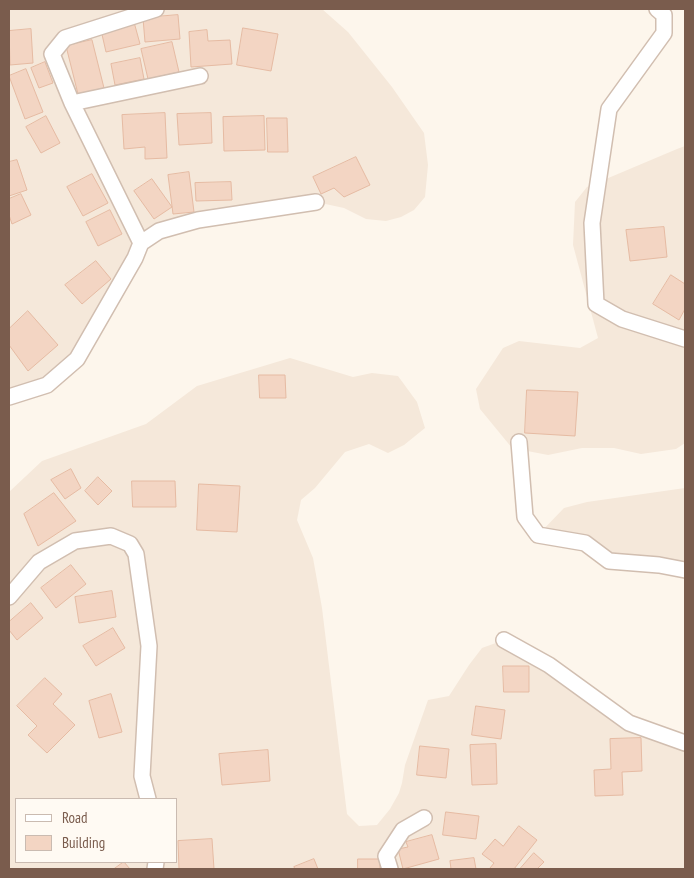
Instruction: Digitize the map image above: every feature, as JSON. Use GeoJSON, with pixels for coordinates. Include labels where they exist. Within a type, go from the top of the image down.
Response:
{"type":"FeatureCollection","features":[{"type":"Feature","properties":{"kind":"street"},"geometry":{"type":"LineString","coordinates":[[141,243],[72,103],[52,54],[64,38],[156,9]]}},
{"type":"Feature","properties":{"kind":"street"},"geometry":{"type":"LineString","coordinates":[[657,9],[664,16],[664,33],[608,109],[592,223],[596,304],[622,319],[685,339]]}},
{"type":"Feature","properties":{"kind":"street"},"geometry":{"type":"LineString","coordinates":[[72,103],[200,76]]}},
{"type":"Feature","properties":{"kind":"street"},"geometry":{"type":"LineString","coordinates":[[9,397],[47,385],[77,359],[131,266],[141,243],[159,231],[198,220],[316,202]]}},
{"type":"Feature","properties":{"kind":"street"},"geometry":{"type":"LineString","coordinates":[[519,442],[525,517],[538,535],[585,543],[609,561],[659,565],[685,570]]}},
{"type":"Feature","properties":{"kind":"street"},"geometry":{"type":"LineString","coordinates":[[9,597],[39,562],[75,541],[111,536],[130,544],[136,554],[149,646],[142,776],[148,798]]}},
{"type":"Feature","properties":{"kind":"street"},"geometry":{"type":"LineString","coordinates":[[504,640],[549,665],[629,723],[685,743]]}},
{"type":"Feature","properties":{"kind":"street"},"geometry":{"type":"LineString","coordinates":[[390,869],[386,856],[403,830],[424,818]]}},
{"type":"Feature","properties":{"kind":"shaded area"},"geometry":{"type":"Polygon","coordinates":[[[9,9],[322,9],[348,32],[392,87],[424,133],[428,165],[425,197],[414,210],[401,217],[386,221],[366,219],[344,208],[316,202],[248,212],[141,243],[77,359],[47,385],[9,397],[9,9]]]}},
{"type":"Feature","properties":{"kind":"shaded area"},"geometry":{"type":"Polygon","coordinates":[[[685,146],[685,443],[676,449],[641,454],[614,448],[582,448],[548,455],[512,448],[480,409],[476,389],[503,348],[519,341],[580,348],[598,338],[573,245],[575,202],[587,187],[685,146]]]}},
{"type":"Feature","properties":{"kind":"shaded area"},"geometry":{"type":"Polygon","coordinates":[[[290,358],[353,377],[372,373],[398,376],[417,402],[425,428],[404,445],[388,453],[369,444],[345,452],[315,488],[301,500],[297,520],[313,558],[322,608],[347,814],[359,826],[377,825],[390,809],[399,793],[405,765],[428,700],[449,696],[482,648],[504,640],[629,723],[685,743],[685,869],[9,869],[9,492],[42,461],[146,424],[197,386],[290,358]]]}},
{"type":"Feature","properties":{"kind":"shaded area"},"geometry":{"type":"Polygon","coordinates":[[[685,488],[685,570],[609,561],[585,543],[538,535],[564,508],[587,502],[685,488]]]}},
{"type":"Feature","properties":{"kind":"building"},"geometry":{"type":"Polygon","coordinates":[[[178,15],[180,39],[145,42],[143,18],[178,15]]]}},
{"type":"Feature","properties":{"kind":"building"},"geometry":{"type":"Polygon","coordinates":[[[134,22],[140,44],[106,52],[101,30],[134,22]]]}},
{"type":"Feature","properties":{"kind":"building"},"geometry":{"type":"Polygon","coordinates":[[[243,28],[278,34],[271,71],[237,65],[243,28]]]}},
{"type":"Feature","properties":{"kind":"building"},"geometry":{"type":"Polygon","coordinates":[[[31,29],[33,63],[10,65],[9,31],[31,29]]]}},
{"type":"Feature","properties":{"kind":"building"},"geometry":{"type":"Polygon","coordinates":[[[207,30],[208,41],[230,40],[232,64],[191,67],[189,32],[207,30]]]}},
{"type":"Feature","properties":{"kind":"building"},"geometry":{"type":"Polygon","coordinates":[[[92,40],[104,88],[78,94],[66,46],[92,40]]]}},
{"type":"Feature","properties":{"kind":"building"},"geometry":{"type":"Polygon","coordinates":[[[172,42],[179,72],[148,79],[141,49],[172,42]]]}},
{"type":"Feature","properties":{"kind":"building"},"geometry":{"type":"Polygon","coordinates":[[[140,58],[144,79],[115,85],[111,64],[140,58]]]}},
{"type":"Feature","properties":{"kind":"building"},"geometry":{"type":"Polygon","coordinates":[[[45,62],[53,83],[39,88],[31,68],[45,62]]]}},
{"type":"Feature","properties":{"kind":"building"},"geometry":{"type":"Polygon","coordinates":[[[26,69],[43,112],[25,119],[9,76],[26,69]]]}},
{"type":"Feature","properties":{"kind":"building"},"geometry":{"type":"Polygon","coordinates":[[[165,113],[167,158],[145,159],[145,147],[124,149],[122,115],[165,113]]]}},
{"type":"Feature","properties":{"kind":"building"},"geometry":{"type":"Polygon","coordinates":[[[211,113],[212,143],[179,145],[177,114],[211,113]]]}},
{"type":"Feature","properties":{"kind":"building"},"geometry":{"type":"Polygon","coordinates":[[[46,116],[60,143],[41,153],[26,127],[46,116]]]}},
{"type":"Feature","properties":{"kind":"building"},"geometry":{"type":"Polygon","coordinates":[[[264,116],[265,150],[224,151],[223,117],[264,116]]]}},
{"type":"Feature","properties":{"kind":"building"},"geometry":{"type":"Polygon","coordinates":[[[267,118],[287,118],[288,152],[268,152],[267,118]]]}},
{"type":"Feature","properties":{"kind":"building"},"geometry":{"type":"Polygon","coordinates":[[[356,157],[370,185],[344,197],[334,188],[321,194],[313,177],[356,157]]]}},
{"type":"Feature","properties":{"kind":"building"},"geometry":{"type":"Polygon","coordinates":[[[17,160],[27,190],[9,196],[9,162],[17,160]]]}},
{"type":"Feature","properties":{"kind":"building"},"geometry":{"type":"Polygon","coordinates":[[[189,172],[194,212],[173,214],[168,175],[189,172]]]}},
{"type":"Feature","properties":{"kind":"building"},"geometry":{"type":"Polygon","coordinates":[[[92,174],[108,203],[83,216],[67,187],[92,174]]]}},
{"type":"Feature","properties":{"kind":"building"},"geometry":{"type":"Polygon","coordinates":[[[152,179],[172,207],[154,219],[134,191],[152,179]]]}},
{"type":"Feature","properties":{"kind":"building"},"geometry":{"type":"Polygon","coordinates":[[[231,182],[232,200],[196,201],[195,183],[231,182]]]}},
{"type":"Feature","properties":{"kind":"building"},"geometry":{"type":"Polygon","coordinates":[[[21,194],[31,215],[12,224],[9,215],[9,199],[21,194]]]}},
{"type":"Feature","properties":{"kind":"building"},"geometry":{"type":"Polygon","coordinates":[[[110,210],[122,234],[98,246],[86,222],[110,210]]]}},
{"type":"Feature","properties":{"kind":"building"},"geometry":{"type":"Polygon","coordinates":[[[664,227],[667,257],[630,261],[626,230],[664,227]]]}},
{"type":"Feature","properties":{"kind":"building"},"geometry":{"type":"Polygon","coordinates":[[[96,261],[111,279],[82,304],[65,285],[96,261]]]}},
{"type":"Feature","properties":{"kind":"building"},"geometry":{"type":"Polygon","coordinates":[[[671,275],[685,284],[685,309],[679,320],[653,304],[671,275]]]}},
{"type":"Feature","properties":{"kind":"building"},"geometry":{"type":"Polygon","coordinates":[[[28,311],[58,345],[28,371],[9,345],[9,329],[28,311]]]}},
{"type":"Feature","properties":{"kind":"building"},"geometry":{"type":"Polygon","coordinates":[[[259,375],[285,375],[286,398],[260,398],[259,375]]]}},
{"type":"Feature","properties":{"kind":"building"},"geometry":{"type":"Polygon","coordinates":[[[527,390],[578,392],[575,436],[525,433],[527,390]]]}},
{"type":"Feature","properties":{"kind":"building"},"geometry":{"type":"Polygon","coordinates":[[[71,469],[81,488],[65,499],[51,480],[71,469]]]}},
{"type":"Feature","properties":{"kind":"building"},"geometry":{"type":"Polygon","coordinates":[[[98,477],[112,491],[98,505],[85,491],[98,477]]]}},
{"type":"Feature","properties":{"kind":"building"},"geometry":{"type":"Polygon","coordinates":[[[132,481],[175,481],[176,507],[133,507],[132,481]]]}},
{"type":"Feature","properties":{"kind":"building"},"geometry":{"type":"Polygon","coordinates":[[[199,484],[240,486],[237,532],[197,530],[199,484]]]}},
{"type":"Feature","properties":{"kind":"building"},"geometry":{"type":"Polygon","coordinates":[[[54,493],[76,521],[38,546],[24,514],[54,493]]]}},
{"type":"Feature","properties":{"kind":"building"},"geometry":{"type":"Polygon","coordinates":[[[71,565],[86,584],[56,608],[41,588],[71,565]]]}},
{"type":"Feature","properties":{"kind":"building"},"geometry":{"type":"Polygon","coordinates":[[[112,591],[116,617],[79,623],[75,597],[112,591]]]}},
{"type":"Feature","properties":{"kind":"building"},"geometry":{"type":"Polygon","coordinates":[[[31,603],[43,618],[17,640],[9,630],[9,622],[31,603]]]}},
{"type":"Feature","properties":{"kind":"building"},"geometry":{"type":"Polygon","coordinates":[[[113,628],[125,648],[96,666],[83,646],[113,628]]]}},
{"type":"Feature","properties":{"kind":"building"},"geometry":{"type":"Polygon","coordinates":[[[503,666],[529,666],[529,692],[504,692],[503,666]]]}},
{"type":"Feature","properties":{"kind":"building"},"geometry":{"type":"Polygon","coordinates":[[[45,678],[62,694],[53,704],[75,725],[47,753],[28,735],[37,726],[17,706],[45,678]]]}},
{"type":"Feature","properties":{"kind":"building"},"geometry":{"type":"Polygon","coordinates":[[[111,694],[122,732],[99,738],[89,701],[111,694]]]}},
{"type":"Feature","properties":{"kind":"building"},"geometry":{"type":"Polygon","coordinates":[[[476,706],[505,710],[501,739],[472,735],[476,706]]]}},
{"type":"Feature","properties":{"kind":"building"},"geometry":{"type":"Polygon","coordinates":[[[641,738],[642,771],[622,772],[623,795],[595,796],[594,770],[611,769],[610,739],[641,738]]]}},
{"type":"Feature","properties":{"kind":"building"},"geometry":{"type":"Polygon","coordinates":[[[496,744],[497,784],[472,785],[470,745],[496,744]]]}},
{"type":"Feature","properties":{"kind":"building"},"geometry":{"type":"Polygon","coordinates":[[[420,746],[449,749],[446,778],[417,775],[420,746]]]}},
{"type":"Feature","properties":{"kind":"building"},"geometry":{"type":"Polygon","coordinates":[[[268,750],[270,781],[222,785],[219,754],[268,750]]]}},
{"type":"Feature","properties":{"kind":"building"},"geometry":{"type":"Polygon","coordinates":[[[446,812],[479,816],[476,839],[443,835],[446,812]]]}},
{"type":"Feature","properties":{"kind":"building"},"geometry":{"type":"Polygon","coordinates":[[[519,826],[537,840],[514,869],[491,869],[494,863],[482,854],[495,839],[503,846],[519,826]]]}},
{"type":"Feature","properties":{"kind":"building"},"geometry":{"type":"Polygon","coordinates":[[[432,835],[439,859],[403,869],[398,849],[408,847],[406,842],[432,835]]]}},
{"type":"Feature","properties":{"kind":"building"},"geometry":{"type":"Polygon","coordinates":[[[212,839],[214,869],[179,869],[178,841],[212,839]]]}},
{"type":"Feature","properties":{"kind":"building"},"geometry":{"type":"Polygon","coordinates":[[[534,853],[544,862],[537,869],[520,869],[534,853]]]}},
{"type":"Feature","properties":{"kind":"building"},"geometry":{"type":"Polygon","coordinates":[[[474,858],[476,869],[451,869],[450,861],[474,858]]]}},
{"type":"Feature","properties":{"kind":"building"},"geometry":{"type":"Polygon","coordinates":[[[314,859],[318,869],[295,869],[294,867],[314,859]]]}},
{"type":"Feature","properties":{"kind":"building"},"geometry":{"type":"Polygon","coordinates":[[[358,859],[380,859],[380,869],[358,869],[358,859]]]}},
{"type":"Feature","properties":{"kind":"building"},"geometry":{"type":"Polygon","coordinates":[[[125,863],[130,869],[114,869],[125,863]]]}}]}
